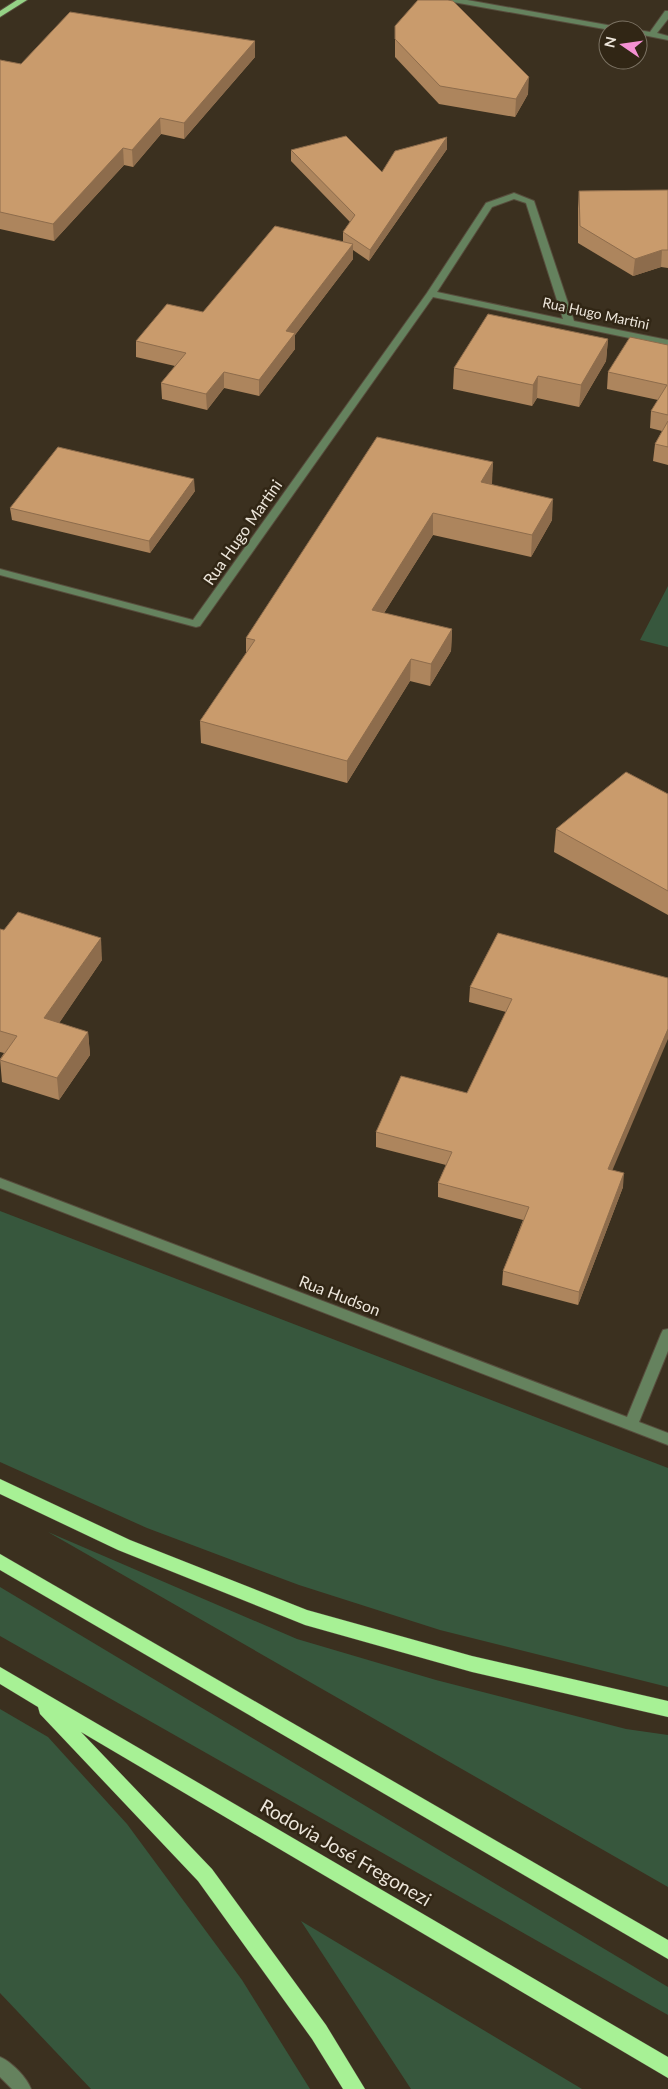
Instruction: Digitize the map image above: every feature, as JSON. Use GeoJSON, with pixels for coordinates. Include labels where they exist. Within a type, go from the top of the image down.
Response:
{"type":"FeatureCollection","features":[{"type":"Feature","properties":{"kind":"highway"},"geometry":{"type":"LineString","coordinates":[[0,1486],[124,1545],[305,1617],[472,1664],[668,1709]]}},
{"type":"Feature","properties":{"kind":"highway"},"geometry":{"type":"LineString","coordinates":[[0,1561],[668,1950]]}},
{"type":"Feature","properties":{"kind":"highway","name":"Rodovia José Fregonezi"},"geometry":{"type":"LineString","coordinates":[[0,1675],[668,2068]]}},
{"type":"Feature","properties":{"kind":"highway"},"geometry":{"type":"LineString","coordinates":[[33,1694],[205,1875],[319,2032],[355,2089]]}},
{"type":"Feature","properties":{"kind":"main road"},"geometry":{"type":"LineString","coordinates":[[0,15],[23,0]]}},
{"type":"Feature","properties":{"kind":"street"},"geometry":{"type":"LineString","coordinates":[[454,0],[598,25]]}},
{"type":"Feature","properties":{"kind":"street"},"geometry":{"type":"LineString","coordinates":[[652,35],[668,12]]}},
{"type":"Feature","properties":{"kind":"street"},"geometry":{"type":"LineString","coordinates":[[648,34],[668,38]]}},
{"type":"Feature","properties":{"kind":"street","name":"Rua Hugo Martini"},"geometry":{"type":"LineString","coordinates":[[0,572],[196,624],[431,294],[489,205],[514,196],[530,201],[568,321]]}},
{"type":"Feature","properties":{"kind":"street","name":"Rua Hugo Martini"},"geometry":{"type":"LineString","coordinates":[[431,294],[668,342]]}},
{"type":"Feature","properties":{"kind":"street","name":"Rua Hudson"},"geometry":{"type":"LineString","coordinates":[[0,1183],[668,1439]]}},
{"type":"Feature","properties":{"kind":"street"},"geometry":{"type":"LineString","coordinates":[[631,1424],[668,1334]]}},
{"type":"Feature","properties":{"kind":"street"},"geometry":{"type":"LineString","coordinates":[[0,2065],[23,2089]]}},
{"type":"Feature","properties":{"kind":"green space"},"geometry":{"type":"Polygon","coordinates":[[[668,586],[668,647],[640,640],[668,586]]]}},
{"type":"Feature","properties":{"kind":"green space"},"geometry":{"type":"Polygon","coordinates":[[[0,1211],[668,1468],[668,1687],[440,1630],[299,1585],[147,1528],[0,1462],[0,1211]]]}},
{"type":"Feature","properties":{"kind":"green space"},"geometry":{"type":"Polygon","coordinates":[[[48,1532],[297,1639],[436,1680],[626,1729],[668,1735],[668,1887],[48,1532]]]}},
{"type":"Feature","properties":{"kind":"green space"},"geometry":{"type":"Polygon","coordinates":[[[0,1587],[668,1987],[668,2015],[0,1636],[0,1587]]]}},
{"type":"Feature","properties":{"kind":"green space"},"geometry":{"type":"Polygon","coordinates":[[[0,1709],[48,1737],[127,1824],[242,1980],[310,2089],[91,2089],[0,1993],[0,1709]]]}},
{"type":"Feature","properties":{"kind":"green space"},"geometry":{"type":"Polygon","coordinates":[[[301,1921],[582,2089],[411,2089],[301,1921]]]}},
{"type":"Feature","properties":{"kind":"building"},"geometry":{"type":"Polygon","coordinates":[[[418,0],[453,1],[529,77],[516,99],[440,86],[395,39],[395,26],[418,0]]]}},
{"type":"Feature","properties":{"kind":"building"},"geometry":{"type":"Polygon","coordinates":[[[70,12],[255,41],[184,123],[160,118],[132,150],[123,148],[53,224],[0,212],[0,60],[21,64],[70,12]]]}},
{"type":"Feature","properties":{"kind":"building"},"geometry":{"type":"Polygon","coordinates":[[[346,136],[382,172],[395,151],[447,137],[370,250],[343,232],[355,215],[291,150],[346,136]]]}},
{"type":"Feature","properties":{"kind":"building"},"geometry":{"type":"Polygon","coordinates":[[[668,190],[668,250],[662,250],[635,259],[580,226],[579,191],[668,190]]]}},
{"type":"Feature","properties":{"kind":"building"},"geometry":{"type":"Polygon","coordinates":[[[275,226],[353,244],[286,331],[295,333],[259,380],[224,372],[206,394],[161,383],[186,353],[136,341],[167,304],[203,312],[275,226]]]}},
{"type":"Feature","properties":{"kind":"building"},"geometry":{"type":"Polygon","coordinates":[[[488,314],[608,339],[581,385],[538,376],[533,385],[454,368],[488,314]]]}},
{"type":"Feature","properties":{"kind":"building"},"geometry":{"type":"Polygon","coordinates":[[[630,337],[668,345],[668,415],[651,411],[667,385],[608,372],[630,337]]]}},
{"type":"Feature","properties":{"kind":"building"},"geometry":{"type":"Polygon","coordinates":[[[668,421],[668,447],[655,444],[668,421]]]}},
{"type":"Feature","properties":{"kind":"building"},"geometry":{"type":"Polygon","coordinates":[[[377,437],[493,462],[481,482],[553,499],[532,535],[433,513],[372,610],[452,629],[431,664],[411,659],[347,761],[200,721],[255,640],[246,638],[377,437]]]}},
{"type":"Feature","properties":{"kind":"building"},"geometry":{"type":"Polygon","coordinates":[[[58,447],[194,479],[149,541],[10,508],[58,447]]]}},
{"type":"Feature","properties":{"kind":"building"},"geometry":{"type":"Polygon","coordinates":[[[626,772],[668,794],[668,891],[556,829],[626,772]]]}},
{"type":"Feature","properties":{"kind":"building"},"geometry":{"type":"Polygon","coordinates":[[[18,912],[101,938],[44,1018],[88,1032],[57,1078],[0,1060],[17,1036],[0,1031],[0,929],[4,930],[18,912]]]}},
{"type":"Feature","properties":{"kind":"building"},"geometry":{"type":"Polygon","coordinates":[[[498,933],[668,978],[668,1029],[608,1169],[624,1173],[579,1292],[503,1271],[529,1207],[438,1183],[452,1152],[376,1132],[401,1076],[467,1093],[512,999],[470,987],[498,933]]]}}]}
